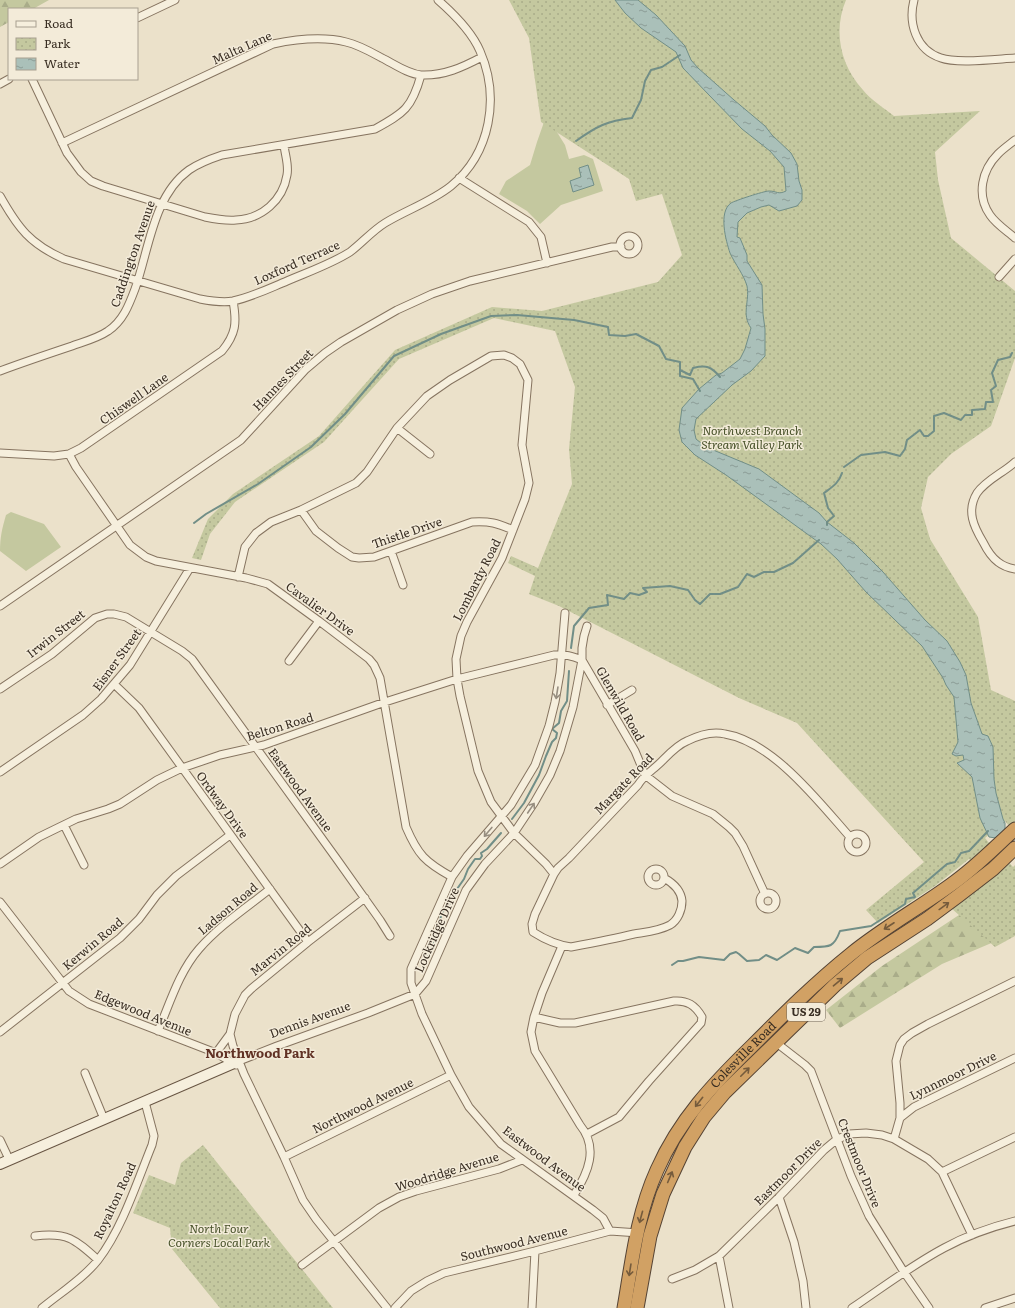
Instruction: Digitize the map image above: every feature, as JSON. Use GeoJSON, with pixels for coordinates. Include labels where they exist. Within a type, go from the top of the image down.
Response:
{"type":"FeatureCollection","features":[{"type":"Feature","properties":{"kind":"highway","name":"Colesville Road"},"geometry":{"type":"LineString","coordinates":[[624,1308],[636,1233],[644,1202],[656,1171],[673,1139],[700,1100],[722,1074],[824,977],[852,953],[954,883],[1013,831]]}},
{"type":"Feature","properties":{"kind":"highway","name":"Colesville Road"},"geometry":{"type":"LineString","coordinates":[[637,1308],[650,1236],[663,1194],[684,1147],[704,1117],[725,1092],[834,985],[867,958],[958,896],[993,869],[1011,851]]}},
{"type":"Feature","properties":{"kind":"street"},"geometry":{"type":"LineString","coordinates":[[138,18],[175,0]]}},
{"type":"Feature","properties":{"kind":"street","name":"Loxford Terrace"},"geometry":{"type":"LineString","coordinates":[[0,196],[12,218],[21,229],[32,240],[48,251],[64,259],[200,299],[216,302],[233,301],[257,294],[335,261],[352,250],[384,223],[436,196],[451,185],[467,169],[478,153],[485,136],[491,104],[491,88],[488,72],[480,50],[470,34],[452,12],[438,0]]}},
{"type":"Feature","properties":{"kind":"street"},"geometry":{"type":"LineString","coordinates":[[914,0],[912,26],[918,40],[930,53],[941,59],[957,61],[1015,58]]}},
{"type":"Feature","properties":{"kind":"street","name":"Malta Lane"},"geometry":{"type":"LineString","coordinates":[[62,143],[273,44],[292,40],[328,39],[347,42],[368,50],[410,72],[421,75],[444,74],[482,57]]}},
{"type":"Feature","properties":{"kind":"street","name":"Caddington Avenue"},"geometry":{"type":"LineString","coordinates":[[0,371],[108,332],[118,322],[128,310],[159,209],[165,197],[178,179],[189,170],[205,160],[222,154],[375,129],[397,117],[405,110],[413,99],[421,75]]}},
{"type":"Feature","properties":{"kind":"street"},"geometry":{"type":"LineString","coordinates":[[32,80],[62,143],[76,166],[91,180],[103,186],[205,217],[222,220],[237,220],[251,217],[263,212],[276,202],[283,191],[287,174],[284,145]]}},
{"type":"Feature","properties":{"kind":"street"},"geometry":{"type":"LineString","coordinates":[[1015,140],[998,154],[986,169],[982,189],[984,202],[990,215],[1015,238]]}},
{"type":"Feature","properties":{"kind":"street"},"geometry":{"type":"LineString","coordinates":[[459,178],[529,222],[541,238],[547,263]]}},
{"type":"Feature","properties":{"kind":"street","name":"Hannes Street"},"geometry":{"type":"LineString","coordinates":[[0,606],[241,440],[306,369],[341,342],[397,310],[432,294],[470,281],[612,247],[621,247]]}},
{"type":"Feature","properties":{"kind":"street"},"geometry":{"type":"LineString","coordinates":[[999,277],[1015,258]]}},
{"type":"Feature","properties":{"kind":"street","name":"Chiswell Lane"},"geometry":{"type":"LineString","coordinates":[[0,453],[54,456],[69,454],[81,448],[222,351],[234,332],[236,315],[233,301]]}},
{"type":"Feature","properties":{"kind":"street","name":"Lombardy Road"},"geometry":{"type":"LineString","coordinates":[[238,576],[246,547],[256,533],[271,522],[301,510],[356,483],[367,472],[397,428],[427,396],[450,380],[491,356],[504,355],[512,358],[520,364],[528,380],[522,445],[529,483],[525,499],[496,569],[461,636],[456,659],[457,679],[478,771],[491,802],[514,832],[554,874]]}},
{"type":"Feature","properties":{"kind":"street"},"geometry":{"type":"LineString","coordinates":[[397,428],[430,454]]}},
{"type":"Feature","properties":{"kind":"street","name":"Cavalier Drive"},"geometry":{"type":"LineString","coordinates":[[69,454],[76,467],[130,545],[146,557],[156,561],[238,576],[268,584],[369,659],[374,665],[380,678],[406,827],[414,846],[423,858],[452,877]]}},
{"type":"Feature","properties":{"kind":"street"},"geometry":{"type":"LineString","coordinates":[[1015,462],[982,487],[973,502],[971,510],[974,526],[990,554],[1002,565],[1015,569]]}},
{"type":"Feature","properties":{"kind":"street","name":"Thistle Drive"},"geometry":{"type":"LineString","coordinates":[[301,510],[316,531],[352,557],[359,558],[374,557],[472,522],[489,521],[513,530]]}},
{"type":"Feature","properties":{"kind":"street"},"geometry":{"type":"LineString","coordinates":[[391,551],[404,586]]}},
{"type":"Feature","properties":{"kind":"street","name":"Eisner Street"},"geometry":{"type":"LineString","coordinates":[[0,772],[83,715],[101,699],[130,665],[190,568]]}},
{"type":"Feature","properties":{"kind":"street","name":"Lockridge Drive"},"geometry":{"type":"LineString","coordinates":[[415,994],[410,979],[411,969],[452,877],[467,856],[511,805],[535,765],[549,726],[555,702],[562,654],[565,613]]}},
{"type":"Feature","properties":{"kind":"street","name":"Irwin Street"},"geometry":{"type":"LineString","coordinates":[[0,689],[52,654],[95,618],[107,614],[114,614],[126,617],[151,631]]}},
{"type":"Feature","properties":{"kind":"street"},"geometry":{"type":"LineString","coordinates":[[289,661],[319,621]]}},
{"type":"Feature","properties":{"kind":"street","name":"Lockridge Drive"},"geometry":{"type":"LineString","coordinates":[[415,994],[426,981],[461,901],[473,879],[514,832],[534,803],[550,775],[560,751],[573,707],[587,626]]}},
{"type":"Feature","properties":{"kind":"street","name":"Eastwood Avenue"},"geometry":{"type":"LineString","coordinates":[[151,631],[192,659],[365,898],[390,936]]}},
{"type":"Feature","properties":{"kind":"street","name":"Belton Road"},"geometry":{"type":"LineString","coordinates":[[0,864],[39,837],[76,819],[120,804],[157,780],[182,768],[220,755],[256,747],[298,734],[384,702],[457,679],[554,655],[562,654],[573,656],[582,660]]}},
{"type":"Feature","properties":{"kind":"street","name":"Glenwild Road"},"geometry":{"type":"LineString","coordinates":[[582,660],[635,751],[645,775],[672,796],[713,814],[729,827],[735,833],[743,846],[765,894]]}},
{"type":"Feature","properties":{"kind":"street","name":"Ordway Drive"},"geometry":{"type":"LineString","coordinates":[[114,684],[139,708],[308,942]]}},
{"type":"Feature","properties":{"kind":"street"},"geometry":{"type":"LineString","coordinates":[[607,705],[632,690]]}},
{"type":"Feature","properties":{"kind":"street","name":"Margate Road"},"geometry":{"type":"LineString","coordinates":[[562,946],[533,932],[532,924],[554,874],[645,775],[656,767],[678,746],[699,736],[715,733],[739,737],[774,758],[802,785],[850,837]]}},
{"type":"Feature","properties":{"kind":"street"},"geometry":{"type":"LineString","coordinates":[[64,825],[84,865]]}},
{"type":"Feature","properties":{"kind":"street","name":"Kerwin Road"},"geometry":{"type":"LineString","coordinates":[[1,1030],[63,984],[120,938],[139,919],[157,895],[176,876],[230,835]]}},
{"type":"Feature","properties":{"kind":"street"},"geometry":{"type":"LineString","coordinates":[[574,1195],[588,1169],[590,1156],[587,1134],[535,1051],[531,1032],[534,1016],[562,946],[571,947],[655,930],[669,925],[675,920],[679,914],[682,902],[680,895],[672,882],[664,878]]}},
{"type":"Feature","properties":{"kind":"street","name":"Ladson Road"},"geometry":{"type":"LineString","coordinates":[[158,1031],[180,976],[198,949],[213,934],[270,889]]}},
{"type":"Feature","properties":{"kind":"street","name":"Marvin Road"},"geometry":{"type":"LineString","coordinates":[[216,1054],[230,1034],[235,1014],[245,995],[308,942],[365,898]]}},
{"type":"Feature","properties":{"kind":"street","name":"Edgewood Avenue"},"geometry":{"type":"LineString","coordinates":[[0,902],[69,991],[89,1004],[237,1062],[284,1157],[303,1200],[334,1242],[387,1308]]}},
{"type":"Feature","properties":{"kind":"street"},"geometry":{"type":"LineString","coordinates":[[894,1139],[900,1118],[896,1061],[900,1046],[904,1039],[928,1024],[1015,981]]}},
{"type":"Feature","properties":{"kind":"street","name":"Eastwood Avenue"},"geometry":{"type":"LineString","coordinates":[[415,994],[422,1014],[451,1075],[470,1107],[484,1126],[501,1144],[574,1195],[603,1218],[610,1232]]}},
{"type":"Feature","properties":{"kind":"street","name":"Dennis Avenue"},"geometry":{"type":"LineString","coordinates":[[0,1140],[4,1162],[237,1062],[415,994]]}},
{"type":"Feature","properties":{"kind":"street"},"geometry":{"type":"LineString","coordinates":[[534,1016],[560,1022],[575,1022],[681,1000],[689,1002],[702,1016],[701,1023],[619,1116],[587,1134]]}},
{"type":"Feature","properties":{"kind":"street","name":"Crestmoor Drive"},"geometry":{"type":"LineString","coordinates":[[765,1033],[811,1071],[815,1078],[836,1140],[869,1216],[904,1272],[929,1308]]}},
{"type":"Feature","properties":{"kind":"street"},"geometry":{"type":"LineString","coordinates":[[230,1034],[237,1062]]}},
{"type":"Feature","properties":{"kind":"street","name":"Lynnmoor Drive"},"geometry":{"type":"LineString","coordinates":[[900,1118],[914,1107],[1015,1058]]}},
{"type":"Feature","properties":{"kind":"street"},"geometry":{"type":"LineString","coordinates":[[85,1073],[104,1120]]}},
{"type":"Feature","properties":{"kind":"street","name":"Northwood Avenue"},"geometry":{"type":"LineString","coordinates":[[284,1157],[451,1075]]}},
{"type":"Feature","properties":{"kind":"street","name":"Royalton Road"},"geometry":{"type":"LineString","coordinates":[[42,1308],[98,1260],[120,1221],[152,1146],[154,1136],[145,1102]]}},
{"type":"Feature","properties":{"kind":"street","name":"Eastmoor Drive"},"geometry":{"type":"LineString","coordinates":[[672,1278],[695,1270],[719,1256],[836,1140],[849,1134],[866,1133],[882,1135],[894,1139],[928,1159],[942,1172]]}},
{"type":"Feature","properties":{"kind":"street"},"geometry":{"type":"LineString","coordinates":[[972,1235],[942,1172],[1015,1137]]}},
{"type":"Feature","properties":{"kind":"street","name":"Woodridge Avenue"},"geometry":{"type":"LineString","coordinates":[[302,1265],[379,1208],[399,1197],[498,1169],[522,1160]]}},
{"type":"Feature","properties":{"kind":"street"},"geometry":{"type":"LineString","coordinates":[[779,1197],[794,1242],[803,1281],[806,1308]]}},
{"type":"Feature","properties":{"kind":"street"},"geometry":{"type":"LineString","coordinates":[[852,1308],[904,1272],[944,1248],[972,1235],[1015,1220]]}},
{"type":"Feature","properties":{"kind":"street","name":"Southwood Avenue"},"geometry":{"type":"LineString","coordinates":[[395,1308],[411,1291],[444,1273],[610,1232],[636,1233],[650,1236]]}},
{"type":"Feature","properties":{"kind":"street"},"geometry":{"type":"LineString","coordinates":[[35,1236],[54,1235],[69,1237],[98,1260]]}},
{"type":"Feature","properties":{"kind":"street"},"geometry":{"type":"LineString","coordinates":[[532,1308],[536,1251]]}},
{"type":"Feature","properties":{"kind":"street"},"geometry":{"type":"LineString","coordinates":[[719,1256],[729,1308]]}},
{"type":"Feature","properties":{"kind":"street"},"geometry":{"type":"LineString","coordinates":[[985,1308],[1015,1298]]}},
{"type":"Feature","properties":{"kind":"green space"},"geometry":{"type":"Polygon","coordinates":[[[0,0],[49,0],[35,8],[8,8],[8,23],[0,27],[0,0]]]}},
{"type":"Feature","properties":{"kind":"green space","name":"Northwest Branch Stream Valley Park"},"geometry":{"type":"Polygon","coordinates":[[[509,0],[846,0],[840,24],[841,47],[844,59],[855,80],[866,94],[874,101],[894,116],[980,111],[935,152],[938,180],[951,238],[1015,291],[1015,358],[991,426],[951,454],[928,477],[921,508],[930,539],[978,617],[991,690],[1015,701],[1015,821],[1010,827],[1005,821],[985,838],[990,844],[971,861],[969,859],[935,886],[878,923],[866,910],[924,862],[797,723],[739,698],[559,606],[529,594],[535,576],[508,563],[511,556],[538,568],[572,484],[569,449],[575,387],[555,331],[494,318],[399,359],[324,442],[235,502],[210,534],[201,560],[192,558],[208,519],[233,494],[319,436],[395,350],[492,307],[542,311],[658,282],[682,255],[662,194],[636,201],[629,179],[541,122],[529,38],[509,0]]]}},
{"type":"Feature","properties":{"kind":"green space"},"geometry":{"type":"Polygon","coordinates":[[[544,122],[555,129],[565,145],[569,159],[584,155],[593,159],[603,191],[561,205],[540,224],[527,211],[499,194],[506,181],[530,165],[544,122]]]}},
{"type":"Feature","properties":{"kind":"green space"},"geometry":{"type":"Polygon","coordinates":[[[11,512],[44,524],[61,547],[26,571],[0,551],[0,541],[6,515],[11,512]]]}},
{"type":"Feature","properties":{"kind":"green space"},"geometry":{"type":"Polygon","coordinates":[[[1007,860],[1013,867],[1015,865],[1015,936],[995,947],[951,908],[1007,860]]]}},
{"type":"Feature","properties":{"kind":"green space"},"geometry":{"type":"Polygon","coordinates":[[[965,911],[1015,933],[942,964],[840,1028],[826,1010],[882,966],[965,911]]]}},
{"type":"Feature","properties":{"kind":"green space","name":"North Four Corners Local Park"},"geometry":{"type":"Polygon","coordinates":[[[203,1145],[333,1308],[220,1308],[172,1249],[170,1228],[133,1213],[149,1175],[175,1185],[181,1163],[203,1145]]]}},
{"type":"Feature","properties":{"kind":"water"},"geometry":{"type":"Polygon","coordinates":[[[615,0],[638,0],[656,15],[685,46],[691,60],[698,68],[765,126],[772,135],[791,153],[797,164],[799,181],[802,190],[802,200],[797,206],[779,211],[769,205],[761,207],[747,213],[738,222],[737,237],[740,238],[747,255],[747,261],[762,285],[765,356],[751,371],[732,385],[696,419],[694,430],[696,439],[706,447],[759,469],[819,513],[827,522],[854,543],[883,572],[925,620],[947,641],[966,675],[971,703],[982,734],[988,736],[993,747],[996,793],[1005,823],[1005,830],[996,838],[989,837],[980,818],[972,777],[957,763],[964,760],[963,755],[956,756],[952,754],[958,742],[954,697],[922,646],[866,592],[837,559],[821,544],[726,475],[695,455],[682,442],[679,430],[682,408],[699,389],[716,375],[722,373],[740,359],[745,349],[751,328],[748,323],[746,313],[748,292],[747,286],[730,253],[725,234],[724,220],[727,207],[731,203],[738,200],[766,191],[779,193],[786,191],[784,167],[770,151],[742,129],[683,68],[676,52],[641,28],[625,13],[615,0]]]}},
{"type":"Feature","properties":{"kind":"water"},"geometry":{"type":"Polygon","coordinates":[[[588,165],[594,185],[573,192],[570,181],[581,177],[579,168],[588,165]]]}},
{"type":"Feature","properties":{"kind":"waterway"},"geometry":{"type":"LineString","coordinates":[[576,141],[602,125],[632,118],[641,100],[645,81],[651,70],[662,67],[680,55]]}},
{"type":"Feature","properties":{"kind":"waterway"},"geometry":{"type":"LineString","coordinates":[[194,523],[206,514],[258,484],[311,447],[345,414],[394,356],[441,334],[491,316],[517,315],[574,320],[608,327],[609,335],[625,336],[636,334],[659,346],[666,359],[680,362],[680,376],[693,379],[700,391]]}},
{"type":"Feature","properties":{"kind":"waterway"},"geometry":{"type":"LineString","coordinates":[[844,467],[861,455],[885,452],[900,456],[905,449],[907,440],[920,430],[924,436],[928,436],[934,431],[934,416],[944,413],[961,420],[965,415],[972,415],[972,410],[985,409],[986,402],[993,402],[991,390],[996,386],[992,373],[998,360],[1010,357],[1012,353]]}},
{"type":"Feature","properties":{"kind":"waterway"},"geometry":{"type":"LineString","coordinates":[[680,370],[690,375],[693,368],[708,367],[720,377]]}},
{"type":"Feature","properties":{"kind":"waterway"},"geometry":{"type":"LineString","coordinates":[[827,525],[827,522],[834,516],[828,508],[824,493],[837,482],[842,473]]}},
{"type":"Feature","properties":{"kind":"waterway"},"geometry":{"type":"LineString","coordinates":[[571,648],[574,626],[589,608],[608,605],[607,595],[624,599],[630,593],[639,595],[647,592],[643,588],[670,586],[688,590],[700,604],[710,594],[720,594],[738,587],[747,574],[754,577],[764,572],[774,572],[793,563],[819,540]]}},
{"type":"Feature","properties":{"kind":"waterway"},"geometry":{"type":"LineString","coordinates":[[512,819],[524,803],[539,775],[552,742],[556,738],[557,733],[552,729],[559,723],[561,711],[567,701],[569,671]]}},
{"type":"Feature","properties":{"kind":"waterway"},"geometry":{"type":"LineString","coordinates":[[672,965],[678,961],[699,957],[724,960],[730,954],[736,952],[747,961],[759,960],[766,955],[777,960],[795,948],[808,953],[814,947],[831,945],[836,940],[840,931],[871,926],[905,904],[906,899],[915,897],[913,893],[947,864],[955,862],[961,853],[969,851],[988,831]]}},
{"type":"Feature","properties":{"kind":"waterway"},"geometry":{"type":"LineString","coordinates":[[425,959],[431,952],[439,929],[441,915],[446,907],[453,901],[457,889],[464,879],[468,869],[475,859],[480,859],[482,856],[481,853],[487,849],[501,833]]}},
{"type":"Feature","properties":{"kind":"district","name":"Northwood Park"},"geometry":{"type":"Point","coordinates":[260,1053]}}]}
